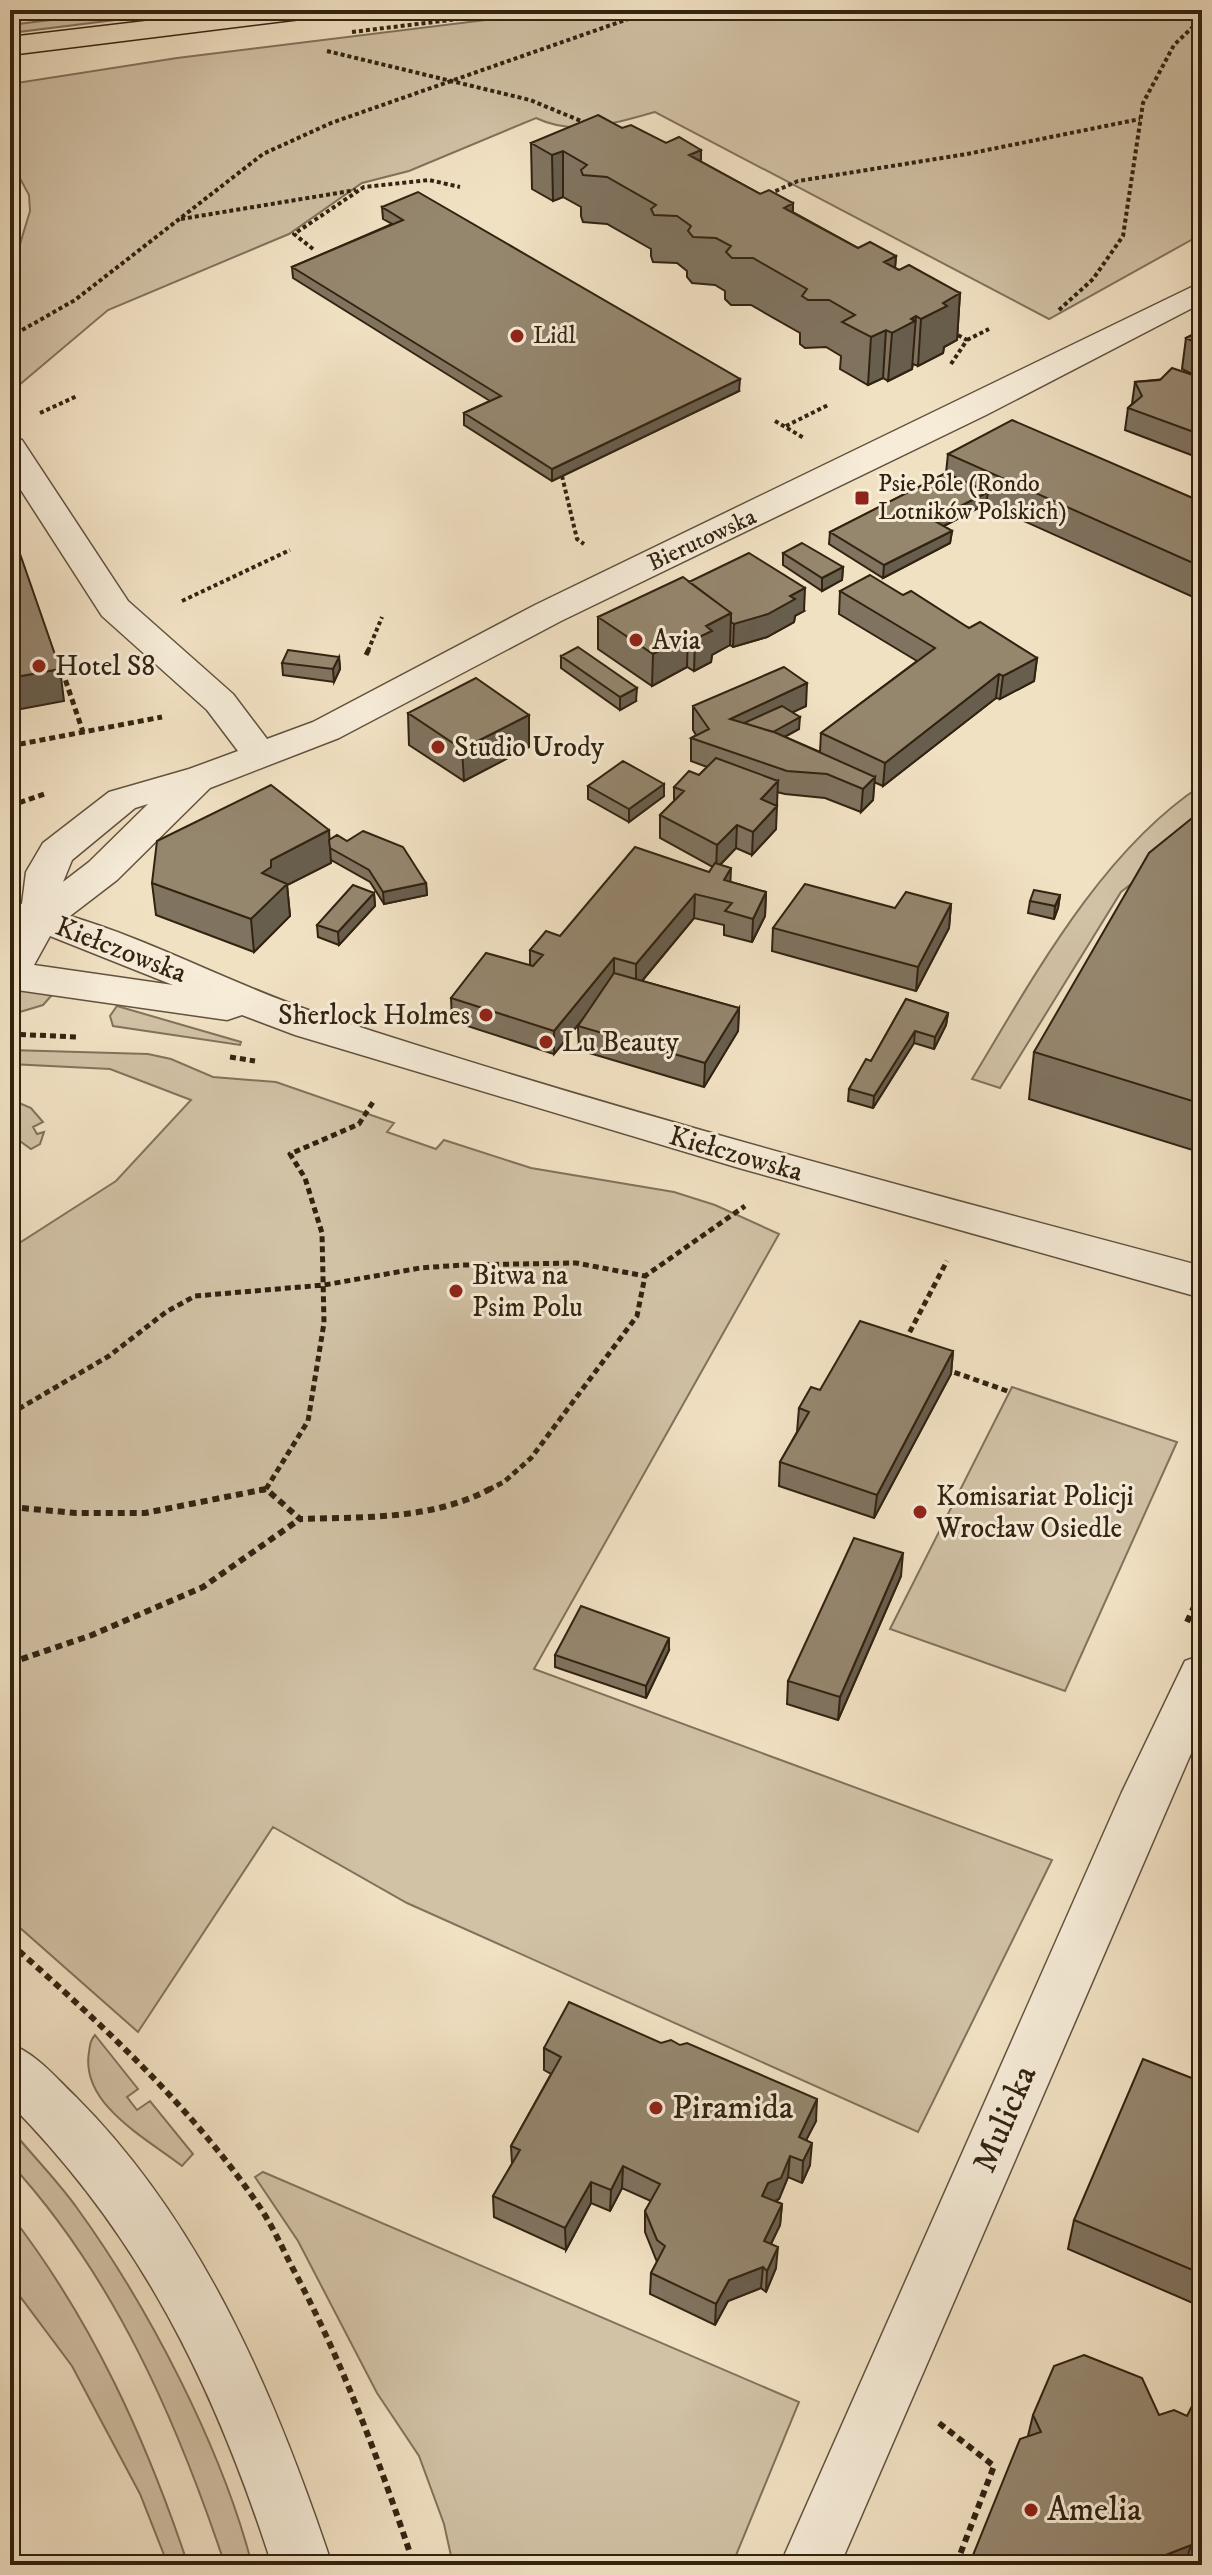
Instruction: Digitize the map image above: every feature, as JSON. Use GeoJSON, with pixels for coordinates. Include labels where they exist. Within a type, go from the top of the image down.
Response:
{"type":"FeatureCollection","features":[{"type":"Feature","properties":{"kind":"main road"},"geometry":{"type":"LineString","coordinates":[[10,11],[20,10]]}},
{"type":"Feature","properties":{"kind":"main road"},"geometry":{"type":"LineString","coordinates":[[10,46],[309,10]]}},
{"type":"Feature","properties":{"kind":"street","name":"Bierutowska"},"geometry":{"type":"LineString","coordinates":[[10,974],[25,917],[103,871],[141,830],[198,779],[326,730],[548,613],[974,408],[1202,291]]}},
{"type":"Feature","properties":{"kind":"street"},"geometry":{"type":"LineString","coordinates":[[10,447],[115,608],[225,711],[260,755]]}},
{"type":"Feature","properties":{"kind":"street","name":"Kiełczowska"},"geometry":{"type":"LineString","coordinates":[[25,917],[156,959],[273,1014],[599,1115],[1202,1282]]}},
{"type":"Feature","properties":{"kind":"street","name":"Kiełczowska"},"geometry":{"type":"LineString","coordinates":[[10,974],[67,980],[127,993],[273,1014]]}},
{"type":"Feature","properties":{"kind":"street","name":"Mulicka"},"geometry":{"type":"LineString","coordinates":[[810,2565],[1141,1806],[1202,1675]]}},
{"type":"Feature","properties":{"kind":"street"},"geometry":{"type":"LineString","coordinates":[[10,2068],[105,2168],[180,2275],[232,2377],[268,2458],[302,2565]]}},
{"type":"Feature","properties":{"kind":"path"},"geometry":{"type":"LineString","coordinates":[[10,337],[75,300],[263,154],[331,123],[458,82],[654,10]]}},
{"type":"Feature","properties":{"kind":"path"},"geometry":{"type":"LineString","coordinates":[[1057,312],[1093,279],[1123,236],[1143,103],[1174,45],[1202,18]]}},
{"type":"Feature","properties":{"kind":"path"},"geometry":{"type":"LineString","coordinates":[[324,50],[530,100],[592,125]]}},
{"type":"Feature","properties":{"kind":"path"},"geometry":{"type":"LineString","coordinates":[[762,197],[798,181],[982,152],[1140,119]]}},
{"type":"Feature","properties":{"kind":"path"},"geometry":{"type":"LineString","coordinates":[[180,219],[237,207],[429,180],[460,187]]}},
{"type":"Feature","properties":{"kind":"path"},"geometry":{"type":"LineString","coordinates":[[313,249],[294,234],[359,190]]}},
{"type":"Feature","properties":{"kind":"path"},"geometry":{"type":"LineString","coordinates":[[939,325],[967,340]]}},
{"type":"Feature","properties":{"kind":"path"},"geometry":{"type":"LineString","coordinates":[[946,370],[967,340],[989,329]]}},
{"type":"Feature","properties":{"kind":"path"},"geometry":{"type":"LineString","coordinates":[[785,427],[828,405]]}},
{"type":"Feature","properties":{"kind":"path"},"geometry":{"type":"LineString","coordinates":[[775,421],[804,437]]}},
{"type":"Feature","properties":{"kind":"path"},"geometry":{"type":"LineString","coordinates":[[132,624],[290,550]]}},
{"type":"Feature","properties":{"kind":"path"},"geometry":{"type":"LineString","coordinates":[[363,662],[382,617]]}},
{"type":"Feature","properties":{"kind":"path"},"geometry":{"type":"LineString","coordinates":[[54,668],[61,667],[83,732]]}},
{"type":"Feature","properties":{"kind":"path"},"geometry":{"type":"LineString","coordinates":[[10,746],[187,712],[225,711]]}},
{"type":"Feature","properties":{"kind":"path"},"geometry":{"type":"LineString","coordinates":[[10,1034],[38,1035]]}},
{"type":"Feature","properties":{"kind":"path"},"geometry":{"type":"LineString","coordinates":[[10,1507],[76,1513],[145,1513],[266,1489],[293,1451],[309,1418],[326,1323],[319,1222],[301,1168],[290,1154],[359,1124],[373,1102]]}},
{"type":"Feature","properties":{"kind":"path"},"geometry":{"type":"LineString","coordinates":[[10,1663],[92,1635],[203,1587],[300,1519],[399,1516],[472,1499],[504,1482],[531,1458],[637,1316],[645,1276],[746,1206]]}},
{"type":"Feature","properties":{"kind":"path"},"geometry":{"type":"LineString","coordinates":[[899,1353],[947,1260]]}},
{"type":"Feature","properties":{"kind":"path"},"geometry":{"type":"LineString","coordinates":[[10,1414],[98,1363],[166,1312],[195,1296],[324,1285],[420,1268],[462,1265],[576,1263],[645,1276]]}},
{"type":"Feature","properties":{"kind":"path"},"geometry":{"type":"LineString","coordinates":[[941,1367],[1010,1392]]}},
{"type":"Feature","properties":{"kind":"path"},"geometry":{"type":"LineString","coordinates":[[266,1489],[300,1519]]}},
{"type":"Feature","properties":{"kind":"path"},"geometry":{"type":"LineString","coordinates":[[10,1943],[103,2025],[188,2119],[257,2204],[324,2323],[373,2444],[414,2565]]}},
{"type":"Feature","properties":{"kind":"path"},"geometry":{"type":"LineString","coordinates":[[945,2409],[939,2423],[994,2466],[956,2565]]}},
{"type":"Feature","properties":{"kind":"shaded area"},"geometry":{"type":"Polygon","coordinates":[[[133,10],[196,10],[10,33],[10,25],[133,10]]]}},
{"type":"Feature","properties":{"kind":"shaded area"},"geometry":{"type":"Polygon","coordinates":[[[566,10],[1202,10],[1202,234],[1049,319],[655,112],[610,124],[581,127],[551,124],[536,118],[409,171],[362,183],[289,234],[108,310],[12,391],[10,398],[10,258],[20,244],[30,211],[29,195],[10,160],[10,84],[177,58],[566,10]]]}},
{"type":"Feature","properties":{"kind":"shaded area"},"geometry":{"type":"Polygon","coordinates":[[[1202,785],[1202,828],[1121,892],[1000,1088],[972,1079],[1045,959],[1101,880],[1166,812],[1202,785]]]}},
{"type":"Feature","properties":{"kind":"shaded area"},"geometry":{"type":"Polygon","coordinates":[[[10,987],[52,995],[43,1005],[10,1015],[10,987]]]}},
{"type":"Feature","properties":{"kind":"shaded area"},"geometry":{"type":"Polygon","coordinates":[[[117,1006],[241,1042],[240,1045],[113,1026],[110,1016],[117,1006]]]}},
{"type":"Feature","properties":{"kind":"shaded area"},"geometry":{"type":"Polygon","coordinates":[[[10,1050],[148,1054],[171,1059],[213,1077],[276,1082],[394,1123],[387,1132],[436,1149],[444,1140],[531,1168],[674,1192],[715,1205],[779,1234],[534,1669],[1052,1860],[918,2132],[407,1903],[273,1827],[138,2032],[10,1919],[10,1249],[116,1181],[191,1100],[110,1069],[10,1064],[10,1050]]]}},
{"type":"Feature","properties":{"kind":"shaded area"},"geometry":{"type":"Polygon","coordinates":[[[10,1099],[31,1108],[43,1122],[33,1127],[37,1134],[44,1132],[40,1144],[31,1149],[10,1134],[10,1099]]]}},
{"type":"Feature","properties":{"kind":"shaded area"},"geometry":{"type":"Polygon","coordinates":[[[1012,1387],[1177,1442],[1065,1691],[890,1629],[1012,1387]]]}},
{"type":"Feature","properties":{"kind":"shaded area"},"geometry":{"type":"Polygon","coordinates":[[[95,2035],[138,2089],[127,2097],[137,2110],[150,2101],[193,2154],[182,2166],[134,2131],[105,2104],[89,2071],[91,2041],[95,2035]]]}},
{"type":"Feature","properties":{"kind":"shaded area"},"geometry":{"type":"Polygon","coordinates":[[[10,2128],[77,2208],[156,2333],[222,2474],[252,2565],[225,2565],[186,2457],[138,2352],[81,2253],[10,2163],[10,2128]]]}},
{"type":"Feature","properties":{"kind":"shaded area"},"geometry":{"type":"Polygon","coordinates":[[[263,2172],[799,2402],[732,2565],[453,2565],[444,2524],[419,2456],[377,2393],[298,2241],[255,2177],[263,2172]]]}},
{"type":"Feature","properties":{"kind":"shaded area"},"geometry":{"type":"Polygon","coordinates":[[[10,2214],[66,2296],[114,2382],[154,2472],[188,2565],[168,2565],[140,2494],[72,2366],[10,2283],[10,2214]]]}},
{"type":"Feature","properties":{"kind":"building"},"geometry":{"type":"Polygon","coordinates":[[[598,115],[622,128],[631,125],[666,143],[679,137],[701,150],[689,155],[760,194],[769,190],[793,203],[784,208],[858,248],[870,242],[896,256],[884,262],[899,270],[909,265],[960,293],[943,303],[947,306],[921,319],[916,316],[911,319],[915,321],[892,333],[886,330],[871,337],[842,322],[855,315],[829,300],[808,300],[802,296],[807,289],[753,258],[732,258],[726,252],[731,246],[716,238],[693,237],[688,231],[691,226],[677,216],[654,215],[651,209],[656,205],[607,177],[583,175],[581,170],[587,165],[563,151],[552,155],[531,143],[598,115]]]}},
{"type":"Feature","properties":{"kind":"building","name":"Lidl"},"geometry":{"type":"Polygon","coordinates":[[[418,192],[740,379],[552,469],[464,413],[501,396],[292,267],[403,220],[382,207],[418,192]]]}},
{"type":"Feature","properties":{"kind":"building"},"geometry":{"type":"Polygon","coordinates":[[[1202,330],[1202,346],[1186,338],[1202,330]]]}},
{"type":"Feature","properties":{"kind":"building"},"geometry":{"type":"Polygon","coordinates":[[[1172,368],[1202,378],[1202,435],[1128,408],[1142,396],[1135,382],[1160,380],[1172,368]]]}},
{"type":"Feature","properties":{"kind":"building"},"geometry":{"type":"Polygon","coordinates":[[[1012,420],[1202,502],[1202,567],[948,454],[1012,420]]]}},
{"type":"Feature","properties":{"kind":"building"},"geometry":{"type":"Polygon","coordinates":[[[946,473],[988,492],[933,520],[952,531],[884,565],[830,532],[946,473]]]}},
{"type":"Feature","properties":{"kind":"building"},"geometry":{"type":"Polygon","coordinates":[[[10,525],[60,669],[10,678],[10,525]]]}},
{"type":"Feature","properties":{"kind":"building"},"geometry":{"type":"Polygon","coordinates":[[[802,543],[843,567],[822,578],[783,553],[802,543]]]}},
{"type":"Feature","properties":{"kind":"building"},"geometry":{"type":"Polygon","coordinates":[[[749,553],[805,588],[790,596],[795,599],[768,614],[734,624],[731,613],[689,582],[749,553]]]}},
{"type":"Feature","properties":{"kind":"building"},"geometry":{"type":"Polygon","coordinates":[[[870,575],[903,595],[911,591],[969,628],[980,622],[1037,658],[1003,676],[999,674],[885,763],[821,733],[935,648],[840,591],[870,575]]]}},
{"type":"Feature","properties":{"kind":"building"},"geometry":{"type":"Polygon","coordinates":[[[683,577],[731,613],[706,626],[712,631],[695,639],[688,635],[653,654],[598,617],[683,577]]]}},
{"type":"Feature","properties":{"kind":"building"},"geometry":{"type":"Polygon","coordinates":[[[578,647],[637,688],[620,697],[561,656],[578,647]]]}},
{"type":"Feature","properties":{"kind":"building"},"geometry":{"type":"Polygon","coordinates":[[[288,650],[339,657],[333,669],[282,663],[288,650]]]}},
{"type":"Feature","properties":{"kind":"building"},"geometry":{"type":"Polygon","coordinates":[[[784,667],[807,683],[730,719],[774,732],[875,777],[863,789],[827,774],[787,771],[691,738],[709,729],[693,706],[784,667]]]}},
{"type":"Feature","properties":{"kind":"building"},"geometry":{"type":"Polygon","coordinates":[[[476,678],[529,715],[462,749],[408,713],[476,678]]]}},
{"type":"Feature","properties":{"kind":"building"},"geometry":{"type":"Polygon","coordinates":[[[782,706],[800,717],[773,732],[744,723],[782,706]]]}},
{"type":"Feature","properties":{"kind":"building"},"geometry":{"type":"Polygon","coordinates":[[[716,758],[778,781],[761,799],[777,806],[753,832],[737,825],[717,845],[660,815],[684,791],[674,787],[689,771],[699,775],[716,758]]]}},
{"type":"Feature","properties":{"kind":"building"},"geometry":{"type":"Polygon","coordinates":[[[623,761],[664,784],[629,809],[588,786],[623,761]]]}},
{"type":"Feature","properties":{"kind":"building"},"geometry":{"type":"Polygon","coordinates":[[[271,785],[329,830],[271,860],[271,867],[262,873],[287,884],[251,919],[152,883],[157,841],[271,785]]]}},
{"type":"Feature","properties":{"kind":"building"},"geometry":{"type":"Polygon","coordinates":[[[1202,810],[1202,1001],[1193,1014],[1202,1017],[1202,1104],[1034,1052],[1149,853],[1202,810]]]}},
{"type":"Feature","properties":{"kind":"building"},"geometry":{"type":"Polygon","coordinates":[[[363,831],[403,847],[426,883],[383,892],[369,870],[330,848],[329,840],[337,835],[347,841],[363,831]]]}},
{"type":"Feature","properties":{"kind":"building"},"geometry":{"type":"Polygon","coordinates":[[[635,847],[709,872],[715,863],[731,868],[724,880],[766,892],[753,919],[725,911],[732,903],[695,894],[636,964],[614,958],[554,1031],[451,998],[486,953],[533,966],[543,955],[530,950],[546,931],[560,936],[635,847]]]}},
{"type":"Feature","properties":{"kind":"building"},"geometry":{"type":"Polygon","coordinates":[[[805,884],[895,908],[906,892],[951,904],[918,967],[773,928],[805,884]]]}},
{"type":"Feature","properties":{"kind":"building"},"geometry":{"type":"Polygon","coordinates":[[[353,885],[374,893],[338,932],[317,925],[353,885]]]}},
{"type":"Feature","properties":{"kind":"building"},"geometry":{"type":"Polygon","coordinates":[[[1034,890],[1060,895],[1055,906],[1030,901],[1034,890]]]}},
{"type":"Feature","properties":{"kind":"building"},"geometry":{"type":"Polygon","coordinates":[[[614,973],[739,1008],[705,1063],[578,1026],[614,973]]]}},
{"type":"Feature","properties":{"kind":"building"},"geometry":{"type":"Polygon","coordinates":[[[906,999],[948,1013],[935,1037],[915,1031],[874,1096],[849,1089],[866,1059],[871,1061],[906,999]]]}},
{"type":"Feature","properties":{"kind":"building"},"geometry":{"type":"Polygon","coordinates":[[[860,1321],[953,1351],[877,1495],[780,1462],[809,1412],[799,1408],[811,1387],[820,1390],[860,1321]]]}},
{"type":"Feature","properties":{"kind":"building"},"geometry":{"type":"Polygon","coordinates":[[[854,1538],[903,1553],[840,1697],[788,1681],[854,1538]]]}},
{"type":"Feature","properties":{"kind":"building"},"geometry":{"type":"Polygon","coordinates":[[[581,1606],[669,1638],[646,1686],[555,1655],[581,1606]]]}},
{"type":"Feature","properties":{"kind":"building"},"geometry":{"type":"Polygon","coordinates":[[[569,2002],[661,2043],[671,2040],[680,2045],[687,2043],[817,2099],[799,2137],[812,2143],[803,2161],[790,2156],[781,2178],[768,2183],[762,2196],[782,2204],[764,2241],[778,2247],[767,2271],[763,2267],[729,2280],[716,2304],[651,2273],[665,2246],[657,2240],[645,2211],[660,2184],[623,2166],[611,2190],[591,2182],[565,2228],[493,2196],[520,2150],[511,2146],[561,2057],[544,2048],[569,2002]]]}},
{"type":"Feature","properties":{"kind":"building"},"geometry":{"type":"Polygon","coordinates":[[[1143,2059],[1202,2082],[1202,2274],[1074,2220],[1143,2059]]]}},
{"type":"Feature","properties":{"kind":"building"},"geometry":{"type":"Polygon","coordinates":[[[1084,2355],[1142,2378],[1159,2415],[1174,2410],[1187,2416],[1193,2404],[1202,2408],[1202,2550],[1191,2545],[1140,2565],[969,2565],[1020,2439],[1041,2432],[1033,2415],[1054,2366],[1084,2355]]]}},
{"type":"Feature","properties":{"kind":"place","name":"Lidl"},"geometry":{"type":"Point","coordinates":[517,336]}},
{"type":"Feature","properties":{"kind":"place","name":"Psie Pole (Rondo Lotników Polskich)"},"geometry":{"type":"Point","coordinates":[862,498]}},
{"type":"Feature","properties":{"kind":"place","name":"Avia"},"geometry":{"type":"Point","coordinates":[636,640]}},
{"type":"Feature","properties":{"kind":"place","name":"Hotel S8"},"geometry":{"type":"Point","coordinates":[39,666]}},
{"type":"Feature","properties":{"kind":"place","name":"Studio Urody"},"geometry":{"type":"Point","coordinates":[438,747]}},
{"type":"Feature","properties":{"kind":"place","name":"Sherlock Holmes"},"geometry":{"type":"Point","coordinates":[486,1015]}},
{"type":"Feature","properties":{"kind":"place","name":"Lu Beauty"},"geometry":{"type":"Point","coordinates":[546,1042]}},
{"type":"Feature","properties":{"kind":"place","name":"Bitwa na Psim Polu"},"geometry":{"type":"Point","coordinates":[456,1291]}},
{"type":"Feature","properties":{"kind":"place","name":"Komisariat Policji Wrocław Osiedle"},"geometry":{"type":"Point","coordinates":[920,1512]}},
{"type":"Feature","properties":{"kind":"place","name":"Piramida"},"geometry":{"type":"Point","coordinates":[656,2108]}},
{"type":"Feature","properties":{"kind":"place","name":"Amelia"},"geometry":{"type":"Point","coordinates":[1031,2510]}}]}
